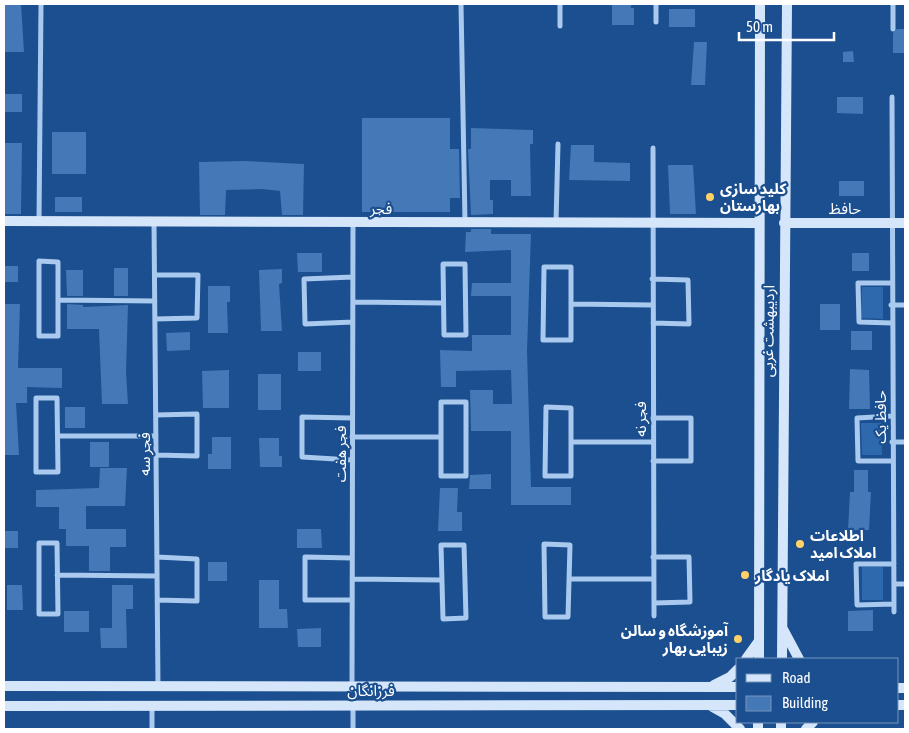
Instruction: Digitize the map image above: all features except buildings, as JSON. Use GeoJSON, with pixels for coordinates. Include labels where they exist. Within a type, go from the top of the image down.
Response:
{"type":"FeatureCollection","features":[{"type":"Feature","properties":{"kind":"street"},"geometry":{"type":"LineString","coordinates":[[39,221],[41,4]]}},
{"type":"Feature","properties":{"kind":"street"},"geometry":{"type":"LineString","coordinates":[[461,4],[465,223]]}},
{"type":"Feature","properties":{"kind":"street"},"geometry":{"type":"LineString","coordinates":[[560,4],[560,26]]}},
{"type":"Feature","properties":{"kind":"street"},"geometry":{"type":"LineString","coordinates":[[656,4],[656,22]]}},
{"type":"Feature","properties":{"kind":"street","name":"اردیبهشت غربی"},"geometry":{"type":"LineString","coordinates":[[759,658],[760,4]]}},
{"type":"Feature","properties":{"kind":"street","name":"اردیبهشت غربی"},"geometry":{"type":"LineString","coordinates":[[782,658],[786,4]]}},
{"type":"Feature","properties":{"kind":"street"},"geometry":{"type":"LineString","coordinates":[[892,30],[893,4]]}},
{"type":"Feature","properties":{"kind":"street","name":"حافظ یک"},"geometry":{"type":"LineString","coordinates":[[892,96],[891,283],[894,612]]}},
{"type":"Feature","properties":{"kind":"street"},"geometry":{"type":"LineString","coordinates":[[556,223],[558,144]]}},
{"type":"Feature","properties":{"kind":"street","name":"فجر نه"},"geometry":{"type":"LineString","coordinates":[[653,148],[654,616]]}},
{"type":"Feature","properties":{"kind":"street","name":"فجر"},"geometry":{"type":"LineString","coordinates":[[4,221],[759,223]]}},
{"type":"Feature","properties":{"kind":"street","name":"فجر سه"},"geometry":{"type":"LineString","coordinates":[[154,222],[158,686]]}},
{"type":"Feature","properties":{"kind":"street","name":"فجر هفت"},"geometry":{"type":"LineString","coordinates":[[352,686],[353,223]]}},
{"type":"Feature","properties":{"kind":"street","name":"حافظ"},"geometry":{"type":"LineString","coordinates":[[784,223],[905,223]]}},
{"type":"Feature","properties":{"kind":"street"},"geometry":{"type":"LineString","coordinates":[[39,261],[58,262],[59,300],[58,336],[39,336],[39,261]]}},
{"type":"Feature","properties":{"kind":"street"},"geometry":{"type":"LineString","coordinates":[[443,264],[465,264],[466,335],[444,335],[443,303],[443,264]]}},
{"type":"Feature","properties":{"kind":"street"},"geometry":{"type":"LineString","coordinates":[[544,266],[571,267],[571,304],[571,340],[543,340],[544,266]]}},
{"type":"Feature","properties":{"kind":"street"},"geometry":{"type":"LineString","coordinates":[[155,275],[198,275],[197,318],[155,319]]}},
{"type":"Feature","properties":{"kind":"street"},"geometry":{"type":"LineString","coordinates":[[352,322],[305,324],[304,279],[353,278]]}},
{"type":"Feature","properties":{"kind":"street"},"geometry":{"type":"LineString","coordinates":[[652,279],[688,280],[689,324],[653,323]]}},
{"type":"Feature","properties":{"kind":"street"},"geometry":{"type":"LineString","coordinates":[[891,283],[858,282],[858,322],[892,323]]}},
{"type":"Feature","properties":{"kind":"street"},"geometry":{"type":"LineString","coordinates":[[59,300],[155,301]]}},
{"type":"Feature","properties":{"kind":"street"},"geometry":{"type":"LineString","coordinates":[[353,302],[443,303]]}},
{"type":"Feature","properties":{"kind":"street"},"geometry":{"type":"LineString","coordinates":[[571,304],[652,305]]}},
{"type":"Feature","properties":{"kind":"street"},"geometry":{"type":"LineString","coordinates":[[892,305],[905,305]]}},
{"type":"Feature","properties":{"kind":"street"},"geometry":{"type":"LineString","coordinates":[[36,398],[57,398],[59,436],[58,472],[36,472],[36,398]]}},
{"type":"Feature","properties":{"kind":"street"},"geometry":{"type":"LineString","coordinates":[[441,402],[466,402],[466,476],[441,476],[441,437],[441,402]]}},
{"type":"Feature","properties":{"kind":"street"},"geometry":{"type":"LineString","coordinates":[[546,407],[572,408],[571,442],[571,476],[546,476],[546,407]]}},
{"type":"Feature","properties":{"kind":"street"},"geometry":{"type":"LineString","coordinates":[[156,415],[197,414],[197,456],[156,455]]}},
{"type":"Feature","properties":{"kind":"street"},"geometry":{"type":"LineString","coordinates":[[892,416],[858,418],[858,461],[893,461]]}},
{"type":"Feature","properties":{"kind":"street"},"geometry":{"type":"LineString","coordinates":[[352,418],[302,417],[302,458],[352,460]]}},
{"type":"Feature","properties":{"kind":"street"},"geometry":{"type":"LineString","coordinates":[[653,418],[691,418],[691,461],[653,461]]}},
{"type":"Feature","properties":{"kind":"street"},"geometry":{"type":"LineString","coordinates":[[59,436],[156,436]]}},
{"type":"Feature","properties":{"kind":"street"},"geometry":{"type":"LineString","coordinates":[[352,437],[441,437]]}},
{"type":"Feature","properties":{"kind":"street"},"geometry":{"type":"LineString","coordinates":[[571,442],[653,442]]}},
{"type":"Feature","properties":{"kind":"street"},"geometry":{"type":"LineString","coordinates":[[892,442],[905,442]]}},
{"type":"Feature","properties":{"kind":"street"},"geometry":{"type":"LineString","coordinates":[[39,543],[57,543],[58,575],[58,614],[39,614],[39,543]]}},
{"type":"Feature","properties":{"kind":"street"},"geometry":{"type":"LineString","coordinates":[[544,544],[570,544],[571,580],[568,618],[545,617],[544,544]]}},
{"type":"Feature","properties":{"kind":"street"},"geometry":{"type":"LineString","coordinates":[[464,545],[466,618],[443,619],[442,580],[441,546],[464,545]]}},
{"type":"Feature","properties":{"kind":"street"},"geometry":{"type":"LineString","coordinates":[[157,557],[197,558],[197,601],[157,600]]}},
{"type":"Feature","properties":{"kind":"street"},"geometry":{"type":"LineString","coordinates":[[352,558],[305,557],[305,600],[352,600]]}},
{"type":"Feature","properties":{"kind":"street"},"geometry":{"type":"LineString","coordinates":[[653,557],[689,557],[690,602],[654,603]]}},
{"type":"Feature","properties":{"kind":"street"},"geometry":{"type":"LineString","coordinates":[[894,564],[856,564],[857,605],[894,604]]}},
{"type":"Feature","properties":{"kind":"street"},"geometry":{"type":"LineString","coordinates":[[58,575],[157,576]]}},
{"type":"Feature","properties":{"kind":"street"},"geometry":{"type":"LineString","coordinates":[[352,579],[442,580]]}},
{"type":"Feature","properties":{"kind":"street"},"geometry":{"type":"LineString","coordinates":[[571,580],[654,579]]}},
{"type":"Feature","properties":{"kind":"street"},"geometry":{"type":"LineString","coordinates":[[894,584],[905,584]]}},
{"type":"Feature","properties":{"kind":"street"},"geometry":{"type":"LineString","coordinates":[[782,627],[798,658]]}},
{"type":"Feature","properties":{"kind":"street"},"geometry":{"type":"LineString","coordinates":[[747,658],[759,640]]}},
{"type":"Feature","properties":{"kind":"street"},"geometry":{"type":"LineString","coordinates":[[711,687],[730,677],[736,671]]}},
{"type":"Feature","properties":{"kind":"street","name":"فرزانگان"},"geometry":{"type":"LineString","coordinates":[[4,686],[736,687]]}},
{"type":"Feature","properties":{"kind":"street"},"geometry":{"type":"LineString","coordinates":[[354,704],[354,729]]}},
{"type":"Feature","properties":{"kind":"street","name":"فرزانگان"},"geometry":{"type":"LineString","coordinates":[[4,706],[354,704],[736,705]]}},
{"type":"Feature","properties":{"kind":"street"},"geometry":{"type":"LineString","coordinates":[[708,705],[725,714],[740,729]]}},
{"type":"Feature","properties":{"kind":"street"},"geometry":{"type":"LineString","coordinates":[[152,706],[152,729]]}},
{"type":"Feature","properties":{"kind":"shaded area"},"geometry":{"type":"Polygon","coordinates":[[[862,287],[883,287],[883,319],[861,318],[862,287]]]}},
{"type":"Feature","properties":{"kind":"shaded area"},"geometry":{"type":"Polygon","coordinates":[[[861,423],[881,423],[882,455],[862,455],[861,423]]]}},
{"type":"Feature","properties":{"kind":"shaded area"},"geometry":{"type":"Polygon","coordinates":[[[862,567],[883,567],[883,600],[862,600],[862,567]]]}},
{"type":"Feature","properties":{"kind":"place","name":"کلید سازی بهارستان"},"geometry":{"type":"Point","coordinates":[710,197]}},
{"type":"Feature","properties":{"kind":"place","name":"اطلاعات املاک امید"},"geometry":{"type":"Point","coordinates":[800,544]}},
{"type":"Feature","properties":{"kind":"place","name":"املاک یادگار"},"geometry":{"type":"Point","coordinates":[745,575]}},
{"type":"Feature","properties":{"kind":"place","name":"آموزشگاه و سالن زیبایی بهار"},"geometry":{"type":"Point","coordinates":[738,639]}}]}
